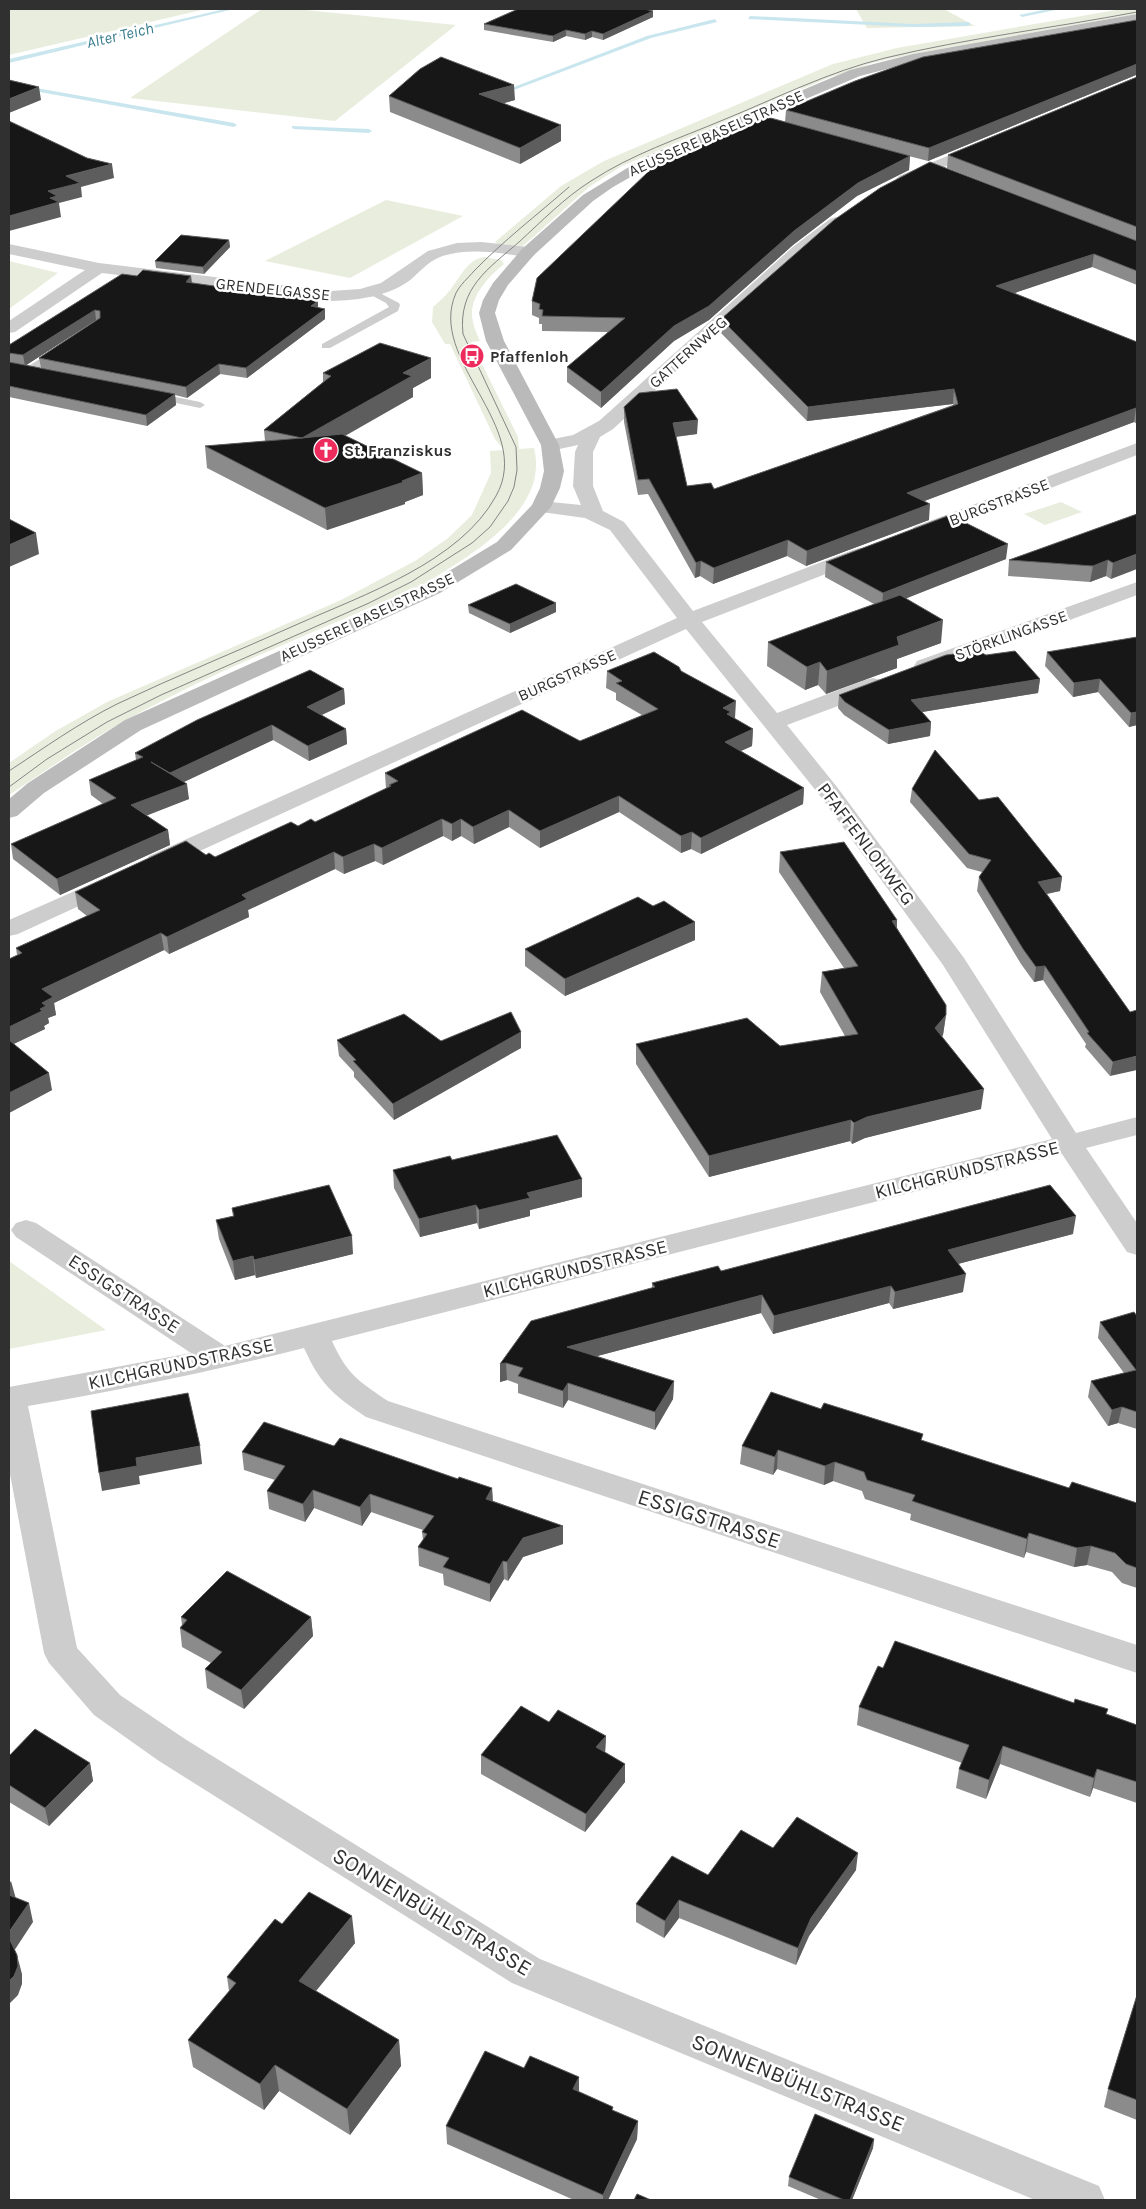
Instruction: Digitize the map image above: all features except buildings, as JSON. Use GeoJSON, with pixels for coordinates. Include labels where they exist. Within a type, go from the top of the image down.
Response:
{"type":"FeatureCollection","features":[{"type":"Feature","properties":{"kind":"main road","name":"AEUSSERE BASELSTRASSE"},"geometry":{"type":"LineString","coordinates":[[9,811],[36,788],[133,725],[433,589],[455,577],[504,546],[541,507],[550,488],[554,471],[550,445],[494,342],[487,313],[491,300],[501,283],[528,252],[588,198],[623,174],[652,159],[855,73],[913,58],[1137,18]]}},
{"type":"Feature","properties":{"kind":"street"},"geometry":{"type":"LineString","coordinates":[[745,118],[772,126]]}},
{"type":"Feature","properties":{"kind":"street"},"geometry":{"type":"LineString","coordinates":[[893,185],[992,142]]}},
{"type":"Feature","properties":{"kind":"street"},"geometry":{"type":"LineString","coordinates":[[910,163],[947,175]]}},
{"type":"Feature","properties":{"kind":"street","name":"GATTERNWEG"},"geometry":{"type":"LineString","coordinates":[[550,445],[591,436],[606,425],[800,249],[849,211]]}},
{"type":"Feature","properties":{"kind":"street","name":"GRENDELGASSE"},"geometry":{"type":"LineString","coordinates":[[9,248],[99,268],[331,296],[372,292],[388,286],[404,276],[424,259],[442,251],[474,247],[528,252]]}},
{"type":"Feature","properties":{"kind":"street"},"geometry":{"type":"LineString","coordinates":[[9,328],[99,268]]}},
{"type":"Feature","properties":{"kind":"street"},"geometry":{"type":"LineString","coordinates":[[591,436],[584,452],[582,486],[594,512]]}},
{"type":"Feature","properties":{"kind":"street","name":"BURGSTRASSE"},"geometry":{"type":"LineString","coordinates":[[905,538],[1137,449]]}},
{"type":"Feature","properties":{"kind":"street","name":"PFAFFENLOHWEG"},"geometry":{"type":"LineString","coordinates":[[541,507],[594,512],[617,526],[688,620],[829,792],[955,963],[1069,1144],[1137,1245]]}},
{"type":"Feature","properties":{"kind":"street","name":"BURGSTRASSE"},"geometry":{"type":"LineString","coordinates":[[9,929],[688,620],[878,548]]}},
{"type":"Feature","properties":{"kind":"street","name":"STÖRKLINGASSE"},"geometry":{"type":"LineString","coordinates":[[772,723],[1137,588]]}},
{"type":"Feature","properties":{"kind":"street","name":"KILCHGRUNDSTRASSE"},"geometry":{"type":"LineString","coordinates":[[10,1398],[120,1379],[221,1358],[1137,1126]]}},
{"type":"Feature","properties":{"kind":"street","name":"ESSIGSTRASSE"},"geometry":{"type":"LineString","coordinates":[[26,1230],[221,1358]]}},
{"type":"Feature","properties":{"kind":"street","name":"ESSIGSTRASSE"},"geometry":{"type":"LineString","coordinates":[[314,1335],[330,1370],[350,1391],[377,1409],[1137,1659]]}},
{"type":"Feature","properties":{"kind":"street","name":"SONNENBÜHLSTRASSE"},"geometry":{"type":"LineString","coordinates":[[10,1398],[61,1653],[108,1705],[172,1750],[526,1972],[1084,2200]]}},
{"type":"Feature","properties":{"kind":"lane"},"geometry":{"type":"LineString","coordinates":[[326,346],[394,309],[394,305],[390,301],[372,292]]}},
{"type":"Feature","properties":{"kind":"lane"},"geometry":{"type":"LineString","coordinates":[[44,374],[23,371],[66,345]]}},
{"type":"Feature","properties":{"kind":"lane"},"geometry":{"type":"LineString","coordinates":[[141,393],[200,405]]}},
{"type":"Feature","properties":{"kind":"green space"},"geometry":{"type":"Polygon","coordinates":[[[9,9],[206,9],[9,55],[9,9]]]}},
{"type":"Feature","properties":{"kind":"green space"},"geometry":{"type":"Polygon","coordinates":[[[262,9],[295,9],[456,25],[335,121],[130,98],[262,9]]]}},
{"type":"Feature","properties":{"kind":"green space"},"geometry":{"type":"Polygon","coordinates":[[[856,9],[944,9],[975,26],[867,28],[856,9]]]}},
{"type":"Feature","properties":{"kind":"green space"},"geometry":{"type":"Polygon","coordinates":[[[1122,9],[1137,9],[1137,14],[913,54],[872,63],[828,78],[622,166],[589,187],[523,246],[498,244],[495,242],[561,186],[604,161],[833,64],[897,48],[1122,9]]]}},
{"type":"Feature","properties":{"kind":"green space"},"geometry":{"type":"Polygon","coordinates":[[[386,200],[463,216],[350,278],[265,261],[386,200]]]}},
{"type":"Feature","properties":{"kind":"green space"},"geometry":{"type":"Polygon","coordinates":[[[484,257],[501,260],[504,264],[480,289],[476,297],[472,313],[474,327],[480,341],[471,342],[518,437],[519,449],[534,448],[536,471],[530,492],[518,511],[502,529],[483,545],[424,584],[243,662],[172,696],[104,733],[9,795],[9,763],[54,732],[107,702],[341,600],[415,561],[447,539],[472,515],[491,473],[490,451],[504,450],[495,439],[450,344],[445,344],[432,322],[433,307],[445,296],[472,262],[484,257]]]}},
{"type":"Feature","properties":{"kind":"green space"},"geometry":{"type":"Polygon","coordinates":[[[9,261],[58,273],[9,309],[9,261]]]}},
{"type":"Feature","properties":{"kind":"green space"},"geometry":{"type":"Polygon","coordinates":[[[1061,502],[1082,512],[1045,525],[1024,514],[1061,502]]]}},
{"type":"Feature","properties":{"kind":"green space"},"geometry":{"type":"Polygon","coordinates":[[[9,1261],[106,1330],[9,1349],[9,1261]]]}},
{"type":"Feature","properties":{"kind":"waterway","name":"Alter Teich"},"geometry":{"type":"LineString","coordinates":[[9,61],[231,9]]}},
{"type":"Feature","properties":{"kind":"waterway"},"geometry":{"type":"LineString","coordinates":[[1022,15],[1057,9]]}},
{"type":"Feature","properties":{"kind":"waterway"},"geometry":{"type":"LineString","coordinates":[[750,18],[913,25],[968,24]]}},
{"type":"Feature","properties":{"kind":"waterway"},"geometry":{"type":"LineString","coordinates":[[504,92],[649,37],[715,21]]}},
{"type":"Feature","properties":{"kind":"waterway"},"geometry":{"type":"LineString","coordinates":[[25,88],[234,125]]}},
{"type":"Feature","properties":{"kind":"waterway"},"geometry":{"type":"LineString","coordinates":[[294,127],[369,131]]}},
{"type":"Feature","properties":{"kind":"tram line"},"geometry":{"type":"LineString","coordinates":[[9,787],[47,759],[107,722],[161,695],[369,603],[411,582],[472,543],[490,527],[508,501],[514,487],[517,470],[516,447],[463,334],[465,304],[470,292],[486,271],[581,188],[607,171],[656,148],[843,70],[916,51],[1137,12]]}},
{"type":"Feature","properties":{"kind":"tram line"},"geometry":{"type":"LineString","coordinates":[[9,771],[75,727],[117,704],[408,574],[435,558],[459,540],[480,519],[496,496],[504,470],[502,445],[493,419],[455,343],[451,318],[456,293],[485,260],[569,187]]}},
{"type":"Feature","properties":{"kind":"place","name":"Pfaffenloh"},"geometry":{"type":"Point","coordinates":[472,356]}},
{"type":"Feature","properties":{"kind":"place","name":"St. Franziskus"},"geometry":{"type":"Point","coordinates":[326,450]}}]}
